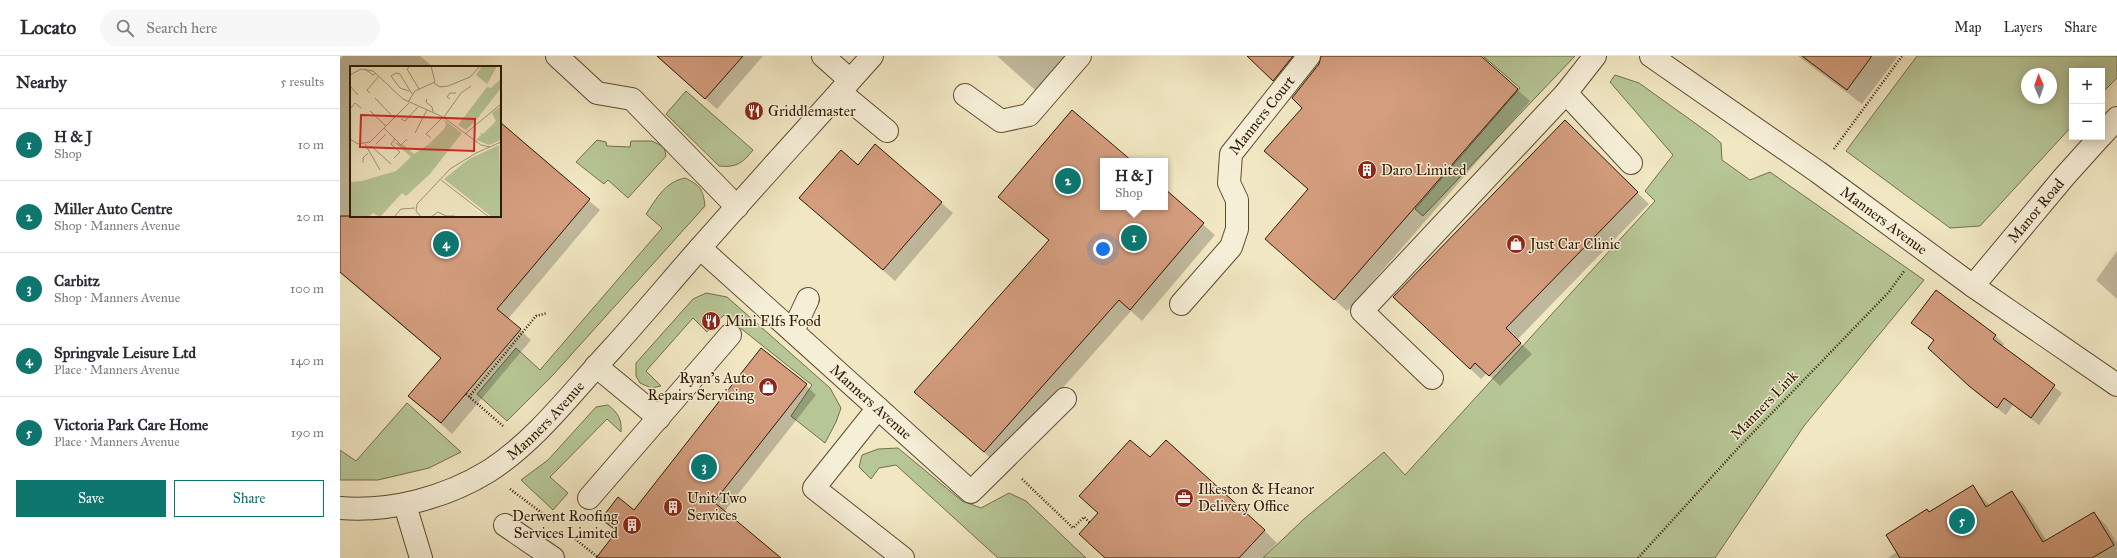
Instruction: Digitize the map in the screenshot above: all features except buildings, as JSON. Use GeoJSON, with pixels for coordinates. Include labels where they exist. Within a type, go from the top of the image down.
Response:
{"type":"FeatureCollection","features":[{"type":"Feature","properties":{"kind":"street"},"geometry":{"type":"LineString","coordinates":[[557,56],[597,93],[632,98],[737,207]]}},
{"type":"Feature","properties":{"kind":"street"},"geometry":{"type":"LineString","coordinates":[[823,56],[845,86],[887,131]]}},
{"type":"Feature","properties":{"kind":"street","name":"Manners Avenue"},"geometry":{"type":"LineString","coordinates":[[340,508],[375,508],[405,505],[456,487],[488,471],[524,444],[596,366],[872,56]]}},
{"type":"Feature","properties":{"kind":"street"},"geometry":{"type":"LineString","coordinates":[[965,95],[1001,121],[1029,115],[1080,56]]}},
{"type":"Feature","properties":{"kind":"street","name":"Manners Court"},"geometry":{"type":"LineString","coordinates":[[1182,304],[1230,247],[1237,229],[1237,200],[1229,183],[1231,154],[1309,56]]}},
{"type":"Feature","properties":{"kind":"street"},"geometry":{"type":"LineString","coordinates":[[1432,378],[1362,311],[1566,93],[1595,56]]}},
{"type":"Feature","properties":{"kind":"street","name":"Manners Avenue"},"geometry":{"type":"LineString","coordinates":[[1652,56],[1812,167],[1972,286],[2117,385]]}},
{"type":"Feature","properties":{"kind":"street"},"geometry":{"type":"LineString","coordinates":[[1566,93],[1631,163]]}},
{"type":"Feature","properties":{"kind":"street"},"geometry":{"type":"LineString","coordinates":[[2105,132],[2117,118]]}},
{"type":"Feature","properties":{"kind":"street","name":"Manor Road"},"geometry":{"type":"LineString","coordinates":[[1972,286],[2097,140]]}},
{"type":"Feature","properties":{"kind":"street","name":"Manners Avenue"},"geometry":{"type":"LineString","coordinates":[[700,248],[971,492],[1065,399]]}},
{"type":"Feature","properties":{"kind":"street"},"geometry":{"type":"LineString","coordinates":[[793,331],[808,299]]}},
{"type":"Feature","properties":{"kind":"street"},"geometry":{"type":"LineString","coordinates":[[589,498],[730,335]]}},
{"type":"Feature","properties":{"kind":"street"},"geometry":{"type":"LineString","coordinates":[[596,366],[659,418]]}},
{"type":"Feature","properties":{"kind":"street"},"geometry":{"type":"LineString","coordinates":[[878,408],[814,488],[903,558]]}},
{"type":"Feature","properties":{"kind":"street"},"geometry":{"type":"LineString","coordinates":[[405,505],[421,558]]}},
{"type":"Feature","properties":{"kind":"street"},"geometry":{"type":"LineString","coordinates":[[505,525],[553,558]]}},
{"type":"Feature","properties":{"kind":"path"},"geometry":{"type":"LineString","coordinates":[[1836,146],[1902,56]]}},
{"type":"Feature","properties":{"kind":"path","name":"Manners Link"},"geometry":{"type":"LineString","coordinates":[[1638,558],[1739,447],[1888,292],[1907,268]]}},
{"type":"Feature","properties":{"kind":"path"},"geometry":{"type":"LineString","coordinates":[[469,397],[536,316],[547,313]]}},
{"type":"Feature","properties":{"kind":"path"},"geometry":{"type":"LineString","coordinates":[[466,394],[524,444]]}},
{"type":"Feature","properties":{"kind":"path"},"geometry":{"type":"LineString","coordinates":[[488,471],[556,524]]}},
{"type":"Feature","properties":{"kind":"path"},"geometry":{"type":"LineString","coordinates":[[1019,477],[1073,528],[1084,517],[1090,522]]}},
{"type":"Feature","properties":{"kind":"path"},"geometry":{"type":"LineString","coordinates":[[574,539],[599,558]]}},
{"type":"Feature","properties":{"kind":"green space"},"geometry":{"type":"Polygon","coordinates":[[[1483,56],[1575,56],[1423,216],[1415,209],[1520,88],[1483,56]]]}},
{"type":"Feature","properties":{"kind":"green space"},"geometry":{"type":"Polygon","coordinates":[[[1917,56],[2117,56],[2117,78],[2105,90],[2105,68],[2069,68],[2069,129],[1980,226],[1950,228],[1846,151],[1917,56]]]}},
{"type":"Feature","properties":{"kind":"green space"},"geometry":{"type":"Polygon","coordinates":[[[1615,75],[1639,83],[1713,136],[1721,143],[1722,160],[1750,180],[1770,172],[1924,280],[1804,426],[1715,558],[1263,558],[1304,519],[1384,452],[1405,475],[1655,201],[1645,191],[1673,155],[1610,82],[1615,75]]]}},
{"type":"Feature","properties":{"kind":"green space"},"geometry":{"type":"Polygon","coordinates":[[[686,91],[753,150],[739,164],[719,166],[666,114],[686,91]]]}},
{"type":"Feature","properties":{"kind":"green space"},"geometry":{"type":"Polygon","coordinates":[[[597,140],[606,142],[607,146],[630,147],[631,141],[652,141],[664,147],[666,156],[628,198],[608,180],[604,184],[576,162],[597,140]]]}},
{"type":"Feature","properties":{"kind":"green space"},"geometry":{"type":"Polygon","coordinates":[[[685,178],[700,188],[705,206],[553,375],[507,421],[477,394],[516,348],[540,370],[662,228],[646,214],[667,187],[678,180],[685,178]]]}},
{"type":"Feature","properties":{"kind":"green space"},"geometry":{"type":"Polygon","coordinates":[[[706,293],[727,297],[830,388],[841,408],[836,422],[825,443],[791,416],[812,385],[724,315],[707,332],[693,318],[646,371],[661,386],[651,388],[640,383],[636,376],[636,363],[693,299],[706,293]]]}},
{"type":"Feature","properties":{"kind":"green space"},"geometry":{"type":"Polygon","coordinates":[[[407,403],[461,452],[429,468],[378,480],[340,480],[340,450],[356,461],[407,403]]]}},
{"type":"Feature","properties":{"kind":"green space"},"geometry":{"type":"Polygon","coordinates":[[[608,405],[619,417],[621,432],[607,419],[550,477],[568,493],[553,510],[521,480],[548,460],[596,407],[608,405]]]}},
{"type":"Feature","properties":{"kind":"green space"},"geometry":{"type":"Polygon","coordinates":[[[898,448],[962,501],[981,508],[1009,493],[1026,501],[1086,558],[998,558],[896,465],[879,468],[871,479],[859,467],[862,455],[878,449],[898,448]]]}},
{"type":"Feature","properties":{"kind":"place","name":"Griddlemaster"},"geometry":{"type":"Point","coordinates":[754,111]}},
{"type":"Feature","properties":{"kind":"place","name":"Daro Limited"},"geometry":{"type":"Point","coordinates":[1367,170]}},
{"type":"Feature","properties":{"kind":"place","name":"Miller Auto Centre"},"geometry":{"type":"Point","coordinates":[1068,181]}},
{"type":"Feature","properties":{"kind":"place","name":"H & J"},"geometry":{"type":"Point","coordinates":[1134,238]}},
{"type":"Feature","properties":{"kind":"place","name":"Springvale Leisure Ltd"},"geometry":{"type":"Point","coordinates":[446,244]}},
{"type":"Feature","properties":{"kind":"place","name":"Just Car Clinic"},"geometry":{"type":"Point","coordinates":[1516,244]}},
{"type":"Feature","properties":{"kind":"place","name":"Mini Elfs Food"},"geometry":{"type":"Point","coordinates":[711,321]}},
{"type":"Feature","properties":{"kind":"place","name":"Ryan's Auto Repairs Servicing"},"geometry":{"type":"Point","coordinates":[768,387]}},
{"type":"Feature","properties":{"kind":"place","name":"Carbitz"},"geometry":{"type":"Point","coordinates":[704,467]}},
{"type":"Feature","properties":{"kind":"place","name":"Ilkeston & Heanor Delivery Office"},"geometry":{"type":"Point","coordinates":[1184,498]}},
{"type":"Feature","properties":{"kind":"place","name":"Unit Two Services"},"geometry":{"type":"Point","coordinates":[673,507]}},
{"type":"Feature","properties":{"kind":"place","name":"Victoria Park Care Home"},"geometry":{"type":"Point","coordinates":[1962,521]}},
{"type":"Feature","properties":{"kind":"place","name":"Derwent Roofing Services Limited"},"geometry":{"type":"Point","coordinates":[632,525]}}]}
